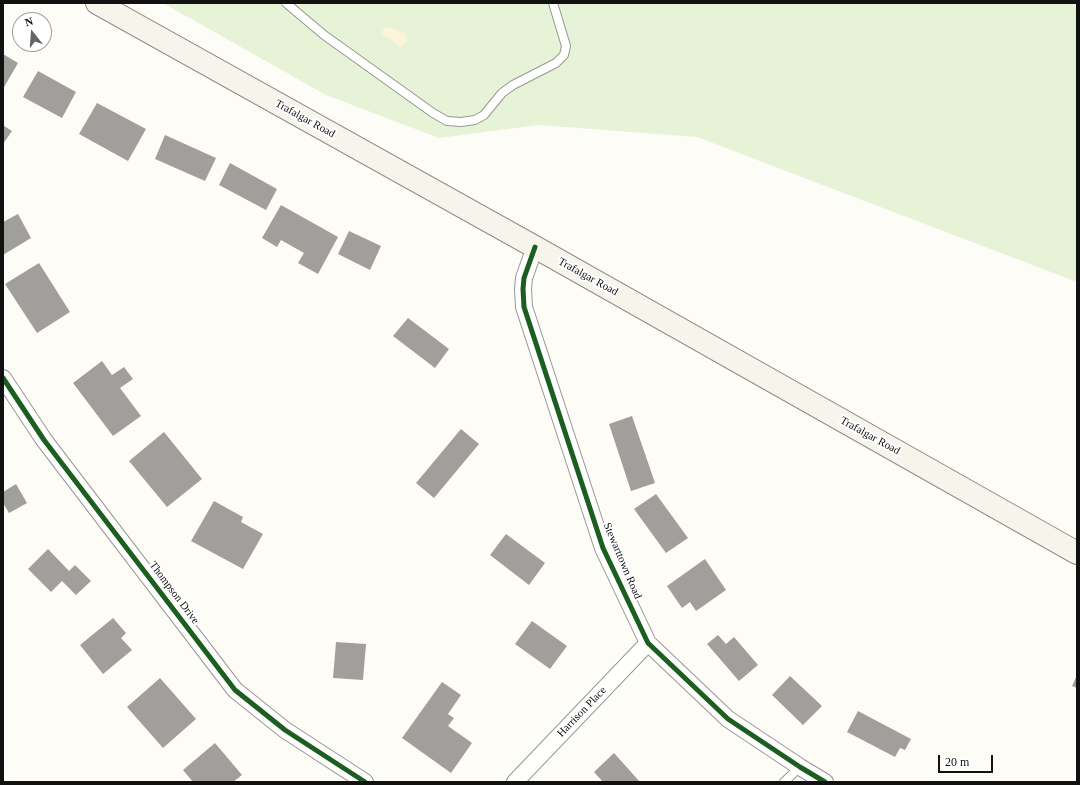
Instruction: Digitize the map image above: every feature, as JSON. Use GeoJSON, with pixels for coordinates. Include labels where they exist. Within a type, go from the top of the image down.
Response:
{"type":"FeatureCollection","features":[{"type":"Feature","properties":{"kind":"main road","name":"Trafalgar Road"},"geometry":{"type":"LineString","coordinates":[[97,3],[535,247],[1077,553]]}},
{"type":"Feature","properties":{"kind":"street","name":"Stewarttown Road"},"geometry":{"type":"LineString","coordinates":[[535,247],[524,278],[522,289],[524,307],[603,548],[648,643],[728,719],[825,782]]}},
{"type":"Feature","properties":{"kind":"street","name":"Thompson Drive"},"geometry":{"type":"LineString","coordinates":[[3,378],[44,440],[235,690],[285,730],[365,782]]}},
{"type":"Feature","properties":{"kind":"street","name":"Harrison Place"},"geometry":{"type":"LineString","coordinates":[[515,782],[648,643]]}},
{"type":"Feature","properties":{"kind":"lane"},"geometry":{"type":"LineString","coordinates":[[286,3],[324,35],[433,113],[447,121],[461,122],[475,120],[484,115],[502,93],[524,78],[556,63],[564,55],[566,46],[553,3]]}},
{"type":"Feature","properties":{"kind":"lane"},"geometry":{"type":"LineString","coordinates":[[784,782],[800,767]]}},
{"type":"Feature","properties":{"kind":"green space"},"geometry":{"type":"Polygon","coordinates":[[[163,3],[1077,3],[1077,282],[697,137],[538,125],[439,138],[326,95],[163,3]]]}},
{"type":"Feature","properties":{"kind":"sand"},"geometry":{"type":"Polygon","coordinates":[[[387,27],[404,33],[407,40],[404,45],[400,47],[390,38],[383,36],[382,31],[387,27]]]}},
{"type":"Feature","properties":{"kind":"building"},"geometry":{"type":"Polygon","coordinates":[[[3,54],[18,63],[3,89],[3,54]]]}},
{"type":"Feature","properties":{"kind":"building"},"geometry":{"type":"Polygon","coordinates":[[[38,71],[76,92],[62,118],[23,97],[38,71]]]}},
{"type":"Feature","properties":{"kind":"building"},"geometry":{"type":"Polygon","coordinates":[[[97,103],[146,129],[128,161],[79,134],[97,103]]]}},
{"type":"Feature","properties":{"kind":"building"},"geometry":{"type":"Polygon","coordinates":[[[4,126],[12,131],[3,144],[3,128],[4,126]]]}},
{"type":"Feature","properties":{"kind":"building"},"geometry":{"type":"Polygon","coordinates":[[[165,135],[216,158],[205,181],[155,159],[165,135]]]}},
{"type":"Feature","properties":{"kind":"building"},"geometry":{"type":"Polygon","coordinates":[[[230,163],[277,189],[266,210],[219,185],[230,163]]]}},
{"type":"Feature","properties":{"kind":"building"},"geometry":{"type":"Polygon","coordinates":[[[281,205],[338,237],[318,274],[298,263],[304,253],[281,240],[277,247],[262,238],[281,205]]]}},
{"type":"Feature","properties":{"kind":"building"},"geometry":{"type":"Polygon","coordinates":[[[18,214],[31,238],[3,255],[3,222],[18,214]]]}},
{"type":"Feature","properties":{"kind":"building"},"geometry":{"type":"Polygon","coordinates":[[[349,231],[381,246],[370,270],[338,254],[349,231]]]}},
{"type":"Feature","properties":{"kind":"building"},"geometry":{"type":"Polygon","coordinates":[[[39,263],[70,312],[37,333],[5,284],[39,263]]]}},
{"type":"Feature","properties":{"kind":"building"},"geometry":{"type":"Polygon","coordinates":[[[408,318],[449,349],[435,368],[393,336],[408,318]]]}},
{"type":"Feature","properties":{"kind":"building"},"geometry":{"type":"Polygon","coordinates":[[[102,361],[112,375],[124,367],[133,379],[120,388],[141,416],[113,436],[73,383],[102,361]]]}},
{"type":"Feature","properties":{"kind":"building"},"geometry":{"type":"Polygon","coordinates":[[[632,416],[655,483],[631,491],[609,424],[632,416]]]}},
{"type":"Feature","properties":{"kind":"building"},"geometry":{"type":"Polygon","coordinates":[[[461,429],[479,444],[434,498],[416,483],[461,429]]]}},
{"type":"Feature","properties":{"kind":"building"},"geometry":{"type":"Polygon","coordinates":[[[164,432],[202,479],[167,507],[129,461],[164,432]]]}},
{"type":"Feature","properties":{"kind":"building"},"geometry":{"type":"Polygon","coordinates":[[[16,484],[27,503],[9,513],[3,503],[3,492],[16,484]]]}},
{"type":"Feature","properties":{"kind":"building"},"geometry":{"type":"Polygon","coordinates":[[[656,494],[688,538],[666,553],[634,509],[656,494]]]}},
{"type":"Feature","properties":{"kind":"building"},"geometry":{"type":"Polygon","coordinates":[[[214,501],[243,517],[241,522],[263,534],[243,569],[191,541],[214,501]]]}},
{"type":"Feature","properties":{"kind":"building"},"geometry":{"type":"Polygon","coordinates":[[[506,534],[545,563],[529,585],[490,555],[506,534]]]}},
{"type":"Feature","properties":{"kind":"building"},"geometry":{"type":"Polygon","coordinates":[[[48,549],[69,571],[75,565],[91,581],[76,595],[62,581],[51,592],[28,569],[48,549]]]}},
{"type":"Feature","properties":{"kind":"building"},"geometry":{"type":"Polygon","coordinates":[[[705,559],[726,590],[696,611],[690,602],[682,608],[667,586],[705,559]]]}},
{"type":"Feature","properties":{"kind":"building"},"geometry":{"type":"Polygon","coordinates":[[[113,618],[126,633],[121,638],[132,650],[103,674],[80,645],[113,618]]]}},
{"type":"Feature","properties":{"kind":"building"},"geometry":{"type":"Polygon","coordinates":[[[532,621],[567,646],[550,669],[515,644],[532,621]]]}},
{"type":"Feature","properties":{"kind":"building"},"geometry":{"type":"Polygon","coordinates":[[[718,635],[726,644],[734,637],[758,665],[739,681],[707,644],[718,635]]]}},
{"type":"Feature","properties":{"kind":"building"},"geometry":{"type":"Polygon","coordinates":[[[336,642],[366,644],[363,680],[333,678],[336,642]]]}},
{"type":"Feature","properties":{"kind":"building"},"geometry":{"type":"Polygon","coordinates":[[[1077,675],[1077,688],[1072,686],[1077,675]]]}},
{"type":"Feature","properties":{"kind":"building"},"geometry":{"type":"Polygon","coordinates":[[[790,676],[822,706],[803,725],[772,695],[790,676]]]}},
{"type":"Feature","properties":{"kind":"building"},"geometry":{"type":"Polygon","coordinates":[[[160,678],[196,719],[163,748],[127,707],[160,678]]]}},
{"type":"Feature","properties":{"kind":"building"},"geometry":{"type":"Polygon","coordinates":[[[442,682],[461,695],[448,714],[454,718],[448,726],[472,743],[451,773],[402,738],[442,682]]]}},
{"type":"Feature","properties":{"kind":"building"},"geometry":{"type":"Polygon","coordinates":[[[858,711],[911,739],[905,750],[900,748],[895,757],[847,732],[858,711]]]}},
{"type":"Feature","properties":{"kind":"building"},"geometry":{"type":"Polygon","coordinates":[[[215,743],[242,775],[233,782],[193,782],[183,770],[215,743]]]}},
{"type":"Feature","properties":{"kind":"building"},"geometry":{"type":"Polygon","coordinates":[[[614,753],[640,782],[603,782],[594,772],[614,753]]]}},
{"type":"Feature","properties":{"kind":"cycle path"},"geometry":{"type":"LineString","coordinates":[[535,247],[524,278],[524,307],[603,548],[648,643],[728,719],[825,782]]}},
{"type":"Feature","properties":{"kind":"cycle path"},"geometry":{"type":"LineString","coordinates":[[3,378],[44,440],[235,690],[285,730],[365,782]]}}]}
